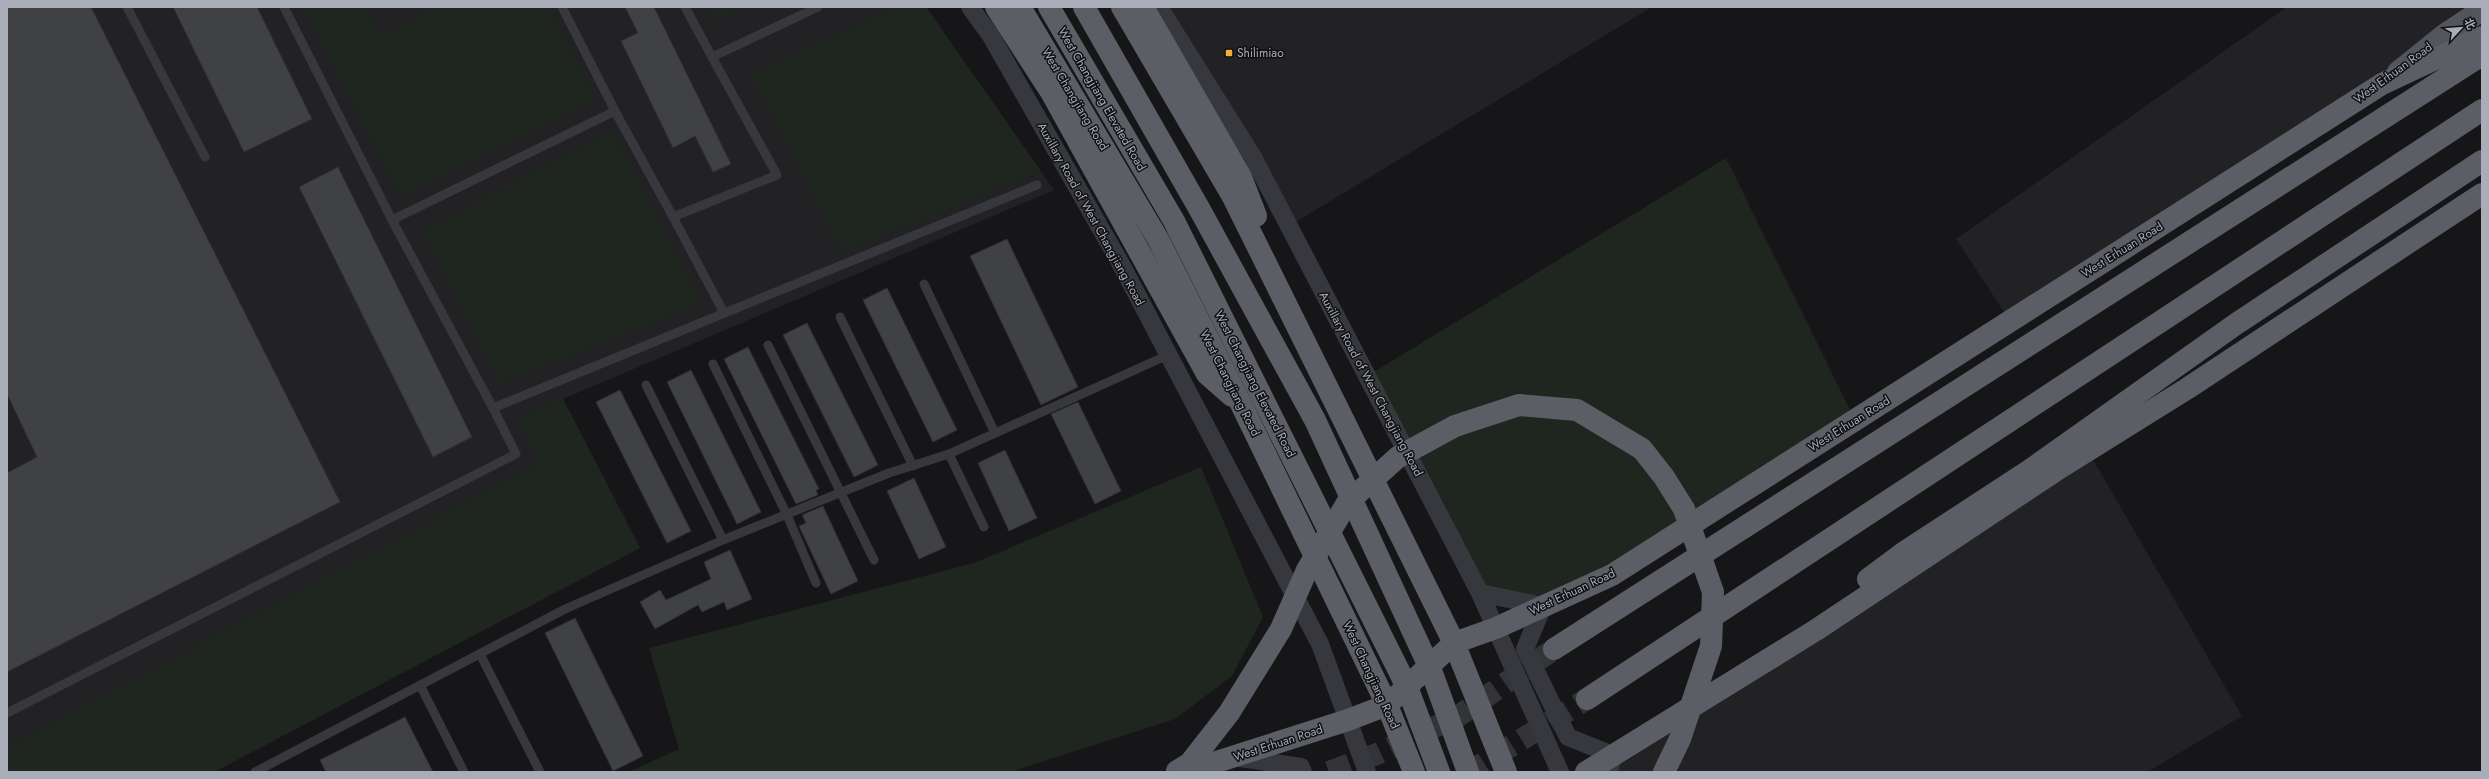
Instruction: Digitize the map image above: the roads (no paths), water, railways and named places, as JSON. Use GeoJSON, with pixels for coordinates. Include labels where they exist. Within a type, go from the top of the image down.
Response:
{"type":"FeatureCollection","features":[{"type":"Feature","properties":{"kind":"highway"},"geometry":{"type":"LineString","coordinates":[[996,7],[1051,92],[1207,374],[1242,406]]}},
{"type":"Feature","properties":{"kind":"highway","name":"West Changjiang Road"},"geometry":{"type":"LineString","coordinates":[[1020,7],[1158,239],[1242,406],[1387,705],[1414,772]]}},
{"type":"Feature","properties":{"kind":"highway","name":"West Changjiang Elevated Road"},"geometry":{"type":"LineString","coordinates":[[1049,7],[1177,228],[1407,687],[1439,772]]}},
{"type":"Feature","properties":{"kind":"highway"},"geometry":{"type":"LineString","coordinates":[[1084,7],[1315,420],[1432,673],[1468,772]]}},
{"type":"Feature","properties":{"kind":"highway"},"geometry":{"type":"LineString","coordinates":[[1122,7],[1233,197],[1454,643],[1506,772]]}},
{"type":"Feature","properties":{"kind":"highway"},"geometry":{"type":"LineString","coordinates":[[1143,7],[1241,177],[1309,350]]}},
{"type":"Feature","properties":{"kind":"highway"},"geometry":{"type":"LineString","coordinates":[[2382,84],[2482,38]]}},
{"type":"Feature","properties":{"kind":"highway"},"geometry":{"type":"LineString","coordinates":[[1554,649],[2482,55]]}},
{"type":"Feature","properties":{"kind":"highway","name":"West Erhuan Road"},"geometry":{"type":"LineString","coordinates":[[1185,772],[1348,720],[1387,705],[1454,643],[1496,628],[1612,575],[2382,84]]}},
{"type":"Feature","properties":{"kind":"highway"},"geometry":{"type":"LineString","coordinates":[[1587,699],[2482,110]]}},
{"type":"Feature","properties":{"kind":"highway"},"geometry":{"type":"LineString","coordinates":[[1680,739],[1786,640],[1903,553],[2030,470],[2236,324],[2482,161]]}},
{"type":"Feature","properties":{"kind":"highway"},"geometry":{"type":"LineString","coordinates":[[1586,772],[1611,763],[1816,630],[2055,471],[2188,388],[2482,194]]}},
{"type":"Feature","properties":{"kind":"highway"},"geometry":{"type":"LineString","coordinates":[[1176,772],[1190,763],[1228,713],[1281,629],[1307,570],[1347,503],[1398,457],[1455,426],[1519,405],[1577,410],[1642,449],[1664,477],[1684,510],[1713,592],[1711,646],[1680,739],[1664,772]]}},
{"type":"Feature","properties":{"kind":"main road","name":"West Erhuan Road"},"geometry":{"type":"LineString","coordinates":[[2382,84],[2444,35],[2482,10]]}},
{"type":"Feature","properties":{"kind":"street","name":"Auxillary Road of West Changjiang Road"},"geometry":{"type":"LineString","coordinates":[[970,7],[995,42],[1122,266],[1320,644],[1367,772]]}},
{"type":"Feature","properties":{"kind":"street","name":"Auxillary Road of West Changjiang Road"},"geometry":{"type":"LineString","coordinates":[[1159,7],[1252,157],[1480,593],[1560,772]]}},
{"type":"Feature","properties":{"kind":"street"},"geometry":{"type":"LineString","coordinates":[[1480,593],[1543,606],[1525,649],[1568,737],[1611,763]]}},
{"type":"Feature","properties":{"kind":"street"},"geometry":{"type":"LineString","coordinates":[[1233,757],[1301,767],[1303,772]]}},
{"type":"Feature","properties":{"kind":"lane"},"geometry":{"type":"LineString","coordinates":[[127,7],[205,157]]}},
{"type":"Feature","properties":{"kind":"lane"},"geometry":{"type":"LineString","coordinates":[[7,713],[516,454],[493,408],[392,220],[284,7]]}},
{"type":"Feature","properties":{"kind":"lane"},"geometry":{"type":"LineString","coordinates":[[562,7],[615,111],[674,217],[724,313]]}},
{"type":"Feature","properties":{"kind":"lane"},"geometry":{"type":"LineString","coordinates":[[674,217],[777,175],[684,7]]}},
{"type":"Feature","properties":{"kind":"lane"},"geometry":{"type":"LineString","coordinates":[[712,56],[818,7]]}},
{"type":"Feature","properties":{"kind":"lane"},"geometry":{"type":"LineString","coordinates":[[392,220],[615,111]]}},
{"type":"Feature","properties":{"kind":"lane"},"geometry":{"type":"LineString","coordinates":[[493,408],[1037,185]]}},
{"type":"Feature","properties":{"kind":"lane"},"geometry":{"type":"LineString","coordinates":[[924,284],[995,433]]}},
{"type":"Feature","properties":{"kind":"lane"},"geometry":{"type":"LineString","coordinates":[[840,317],[913,466]]}},
{"type":"Feature","properties":{"kind":"lane"},"geometry":{"type":"LineString","coordinates":[[768,345],[874,560]]}},
{"type":"Feature","properties":{"kind":"lane"},"geometry":{"type":"LineString","coordinates":[[255,772],[566,609],[723,540],[842,493],[949,454],[1168,355]]}},
{"type":"Feature","properties":{"kind":"lane"},"geometry":{"type":"LineString","coordinates":[[713,364],[787,515],[816,583]]}},
{"type":"Feature","properties":{"kind":"lane"},"geometry":{"type":"LineString","coordinates":[[646,385],[723,540]]}},
{"type":"Feature","properties":{"kind":"lane"},"geometry":{"type":"LineString","coordinates":[[949,454],[984,527]]}},
{"type":"Feature","properties":{"kind":"lane"},"geometry":{"type":"LineString","coordinates":[[480,654],[540,772]]}},
{"type":"Feature","properties":{"kind":"lane"},"geometry":{"type":"LineString","coordinates":[[420,686],[464,772]]}},
{"type":"Feature","properties":{"kind":"tunnel"},"geometry":{"type":"LineString","coordinates":[[1329,772],[1377,754],[1460,715],[1554,649]]}},
{"type":"Feature","properties":{"kind":"tunnel"},"geometry":{"type":"LineString","coordinates":[[1464,772],[1482,764],[1587,699]]}},
{"type":"Feature","properties":{"kind":"place","name":"Shilimiao"},"geometry":{"type":"Point","coordinates":[1229,53]}}]}
